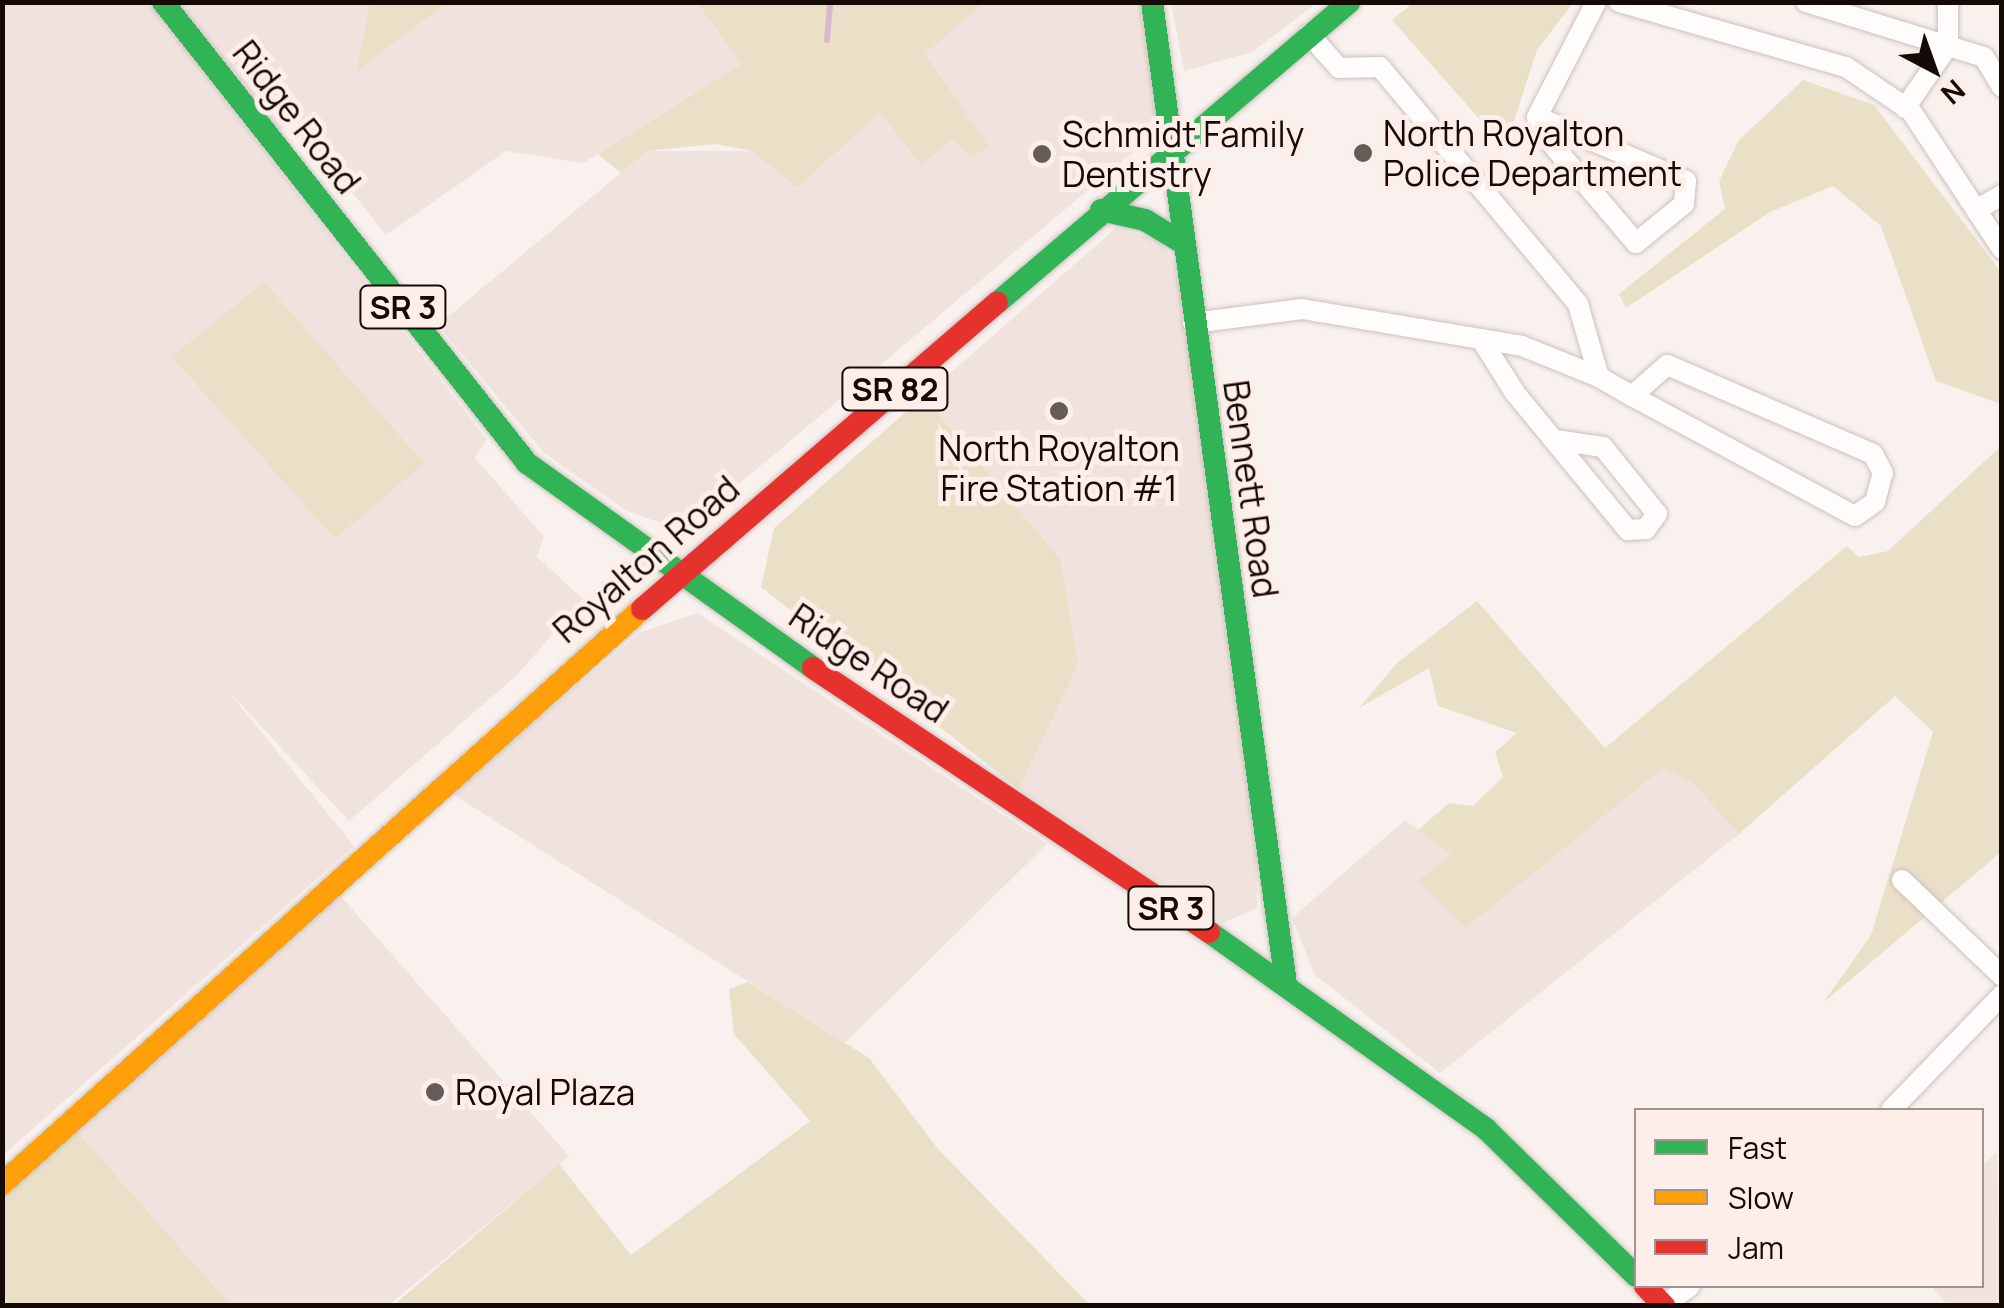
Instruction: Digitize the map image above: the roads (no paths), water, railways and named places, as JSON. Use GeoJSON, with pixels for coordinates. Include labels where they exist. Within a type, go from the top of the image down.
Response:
{"type":"FeatureCollection","features":[{"type":"Feature","properties":{"kind":"main road","name":"Ridge Road"},"geometry":{"type":"LineString","coordinates":[[163,2],[527,463],[677,577],[1286,984],[1509,1146],[1634,1274]]}},
{"type":"Feature","properties":{"kind":"main road","name":"Bennett Road"},"geometry":{"type":"LineString","coordinates":[[1152,2],[1192,323],[1286,984]]}},
{"type":"Feature","properties":{"kind":"main road","name":"Royalton Road"},"geometry":{"type":"LineString","coordinates":[[2,1184],[677,577],[1348,2]]}},
{"type":"Feature","properties":{"kind":"main road"},"geometry":{"type":"LineString","coordinates":[[1101,210],[1183,243]]}},
{"type":"Feature","properties":{"kind":"street"},"geometry":{"type":"LineString","coordinates":[[1537,117],[1596,2]]}},
{"type":"Feature","properties":{"kind":"street"},"geometry":{"type":"LineString","coordinates":[[1619,2],[1846,68],[1905,108],[2002,249]]}},
{"type":"Feature","properties":{"kind":"street"},"geometry":{"type":"LineString","coordinates":[[1806,2],[1984,57],[2002,87]]}},
{"type":"Feature","properties":{"kind":"street"},"geometry":{"type":"LineString","coordinates":[[1905,108],[1948,46],[1948,2]]}},
{"type":"Feature","properties":{"kind":"street"},"geometry":{"type":"LineString","coordinates":[[1309,34],[1339,68],[1380,67],[1578,304],[1599,378]]}},
{"type":"Feature","properties":{"kind":"street"},"geometry":{"type":"LineString","coordinates":[[1537,117],[1686,181],[1684,204],[1636,243],[1537,117]]}},
{"type":"Feature","properties":{"kind":"street"},"geometry":{"type":"LineString","coordinates":[[1976,210],[2002,195]]}},
{"type":"Feature","properties":{"kind":"street"},"geometry":{"type":"LineString","coordinates":[[1192,323],[1302,309],[1481,339],[1599,378],[1632,396],[1855,516],[1875,502],[1883,473],[1873,454],[1667,365],[1632,396]]}},
{"type":"Feature","properties":{"kind":"street"},"geometry":{"type":"LineString","coordinates":[[1481,339],[1556,440],[1628,530],[1646,529],[1657,514],[1603,447],[1556,440]]}},
{"type":"Feature","properties":{"kind":"street"},"geometry":{"type":"LineString","coordinates":[[1902,880],[2002,976]]}},
{"type":"Feature","properties":{"kind":"street"},"geometry":{"type":"LineString","coordinates":[[1893,1108],[2002,994]]}},
{"type":"Feature","properties":{"kind":"street"},"geometry":{"type":"LineString","coordinates":[[1664,1305],[1687,1288]]}},
{"type":"Feature","properties":{"kind":"waterway"},"geometry":{"type":"LineString","coordinates":[[827,40],[830,2]]}},
{"type":"Feature","properties":{"kind":"place","name":"North Royalton Police Department"},"geometry":{"type":"Point","coordinates":[1363,153]}},
{"type":"Feature","properties":{"kind":"place","name":"Schmidt Family Dentistry"},"geometry":{"type":"Point","coordinates":[1042,154]}},
{"type":"Feature","properties":{"kind":"place","name":"North Royalton Fire Station #1"},"geometry":{"type":"Point","coordinates":[1059,411]}},
{"type":"Feature","properties":{"kind":"place","name":"Royal Plaza"},"geometry":{"type":"Point","coordinates":[435,1092]}}]}
